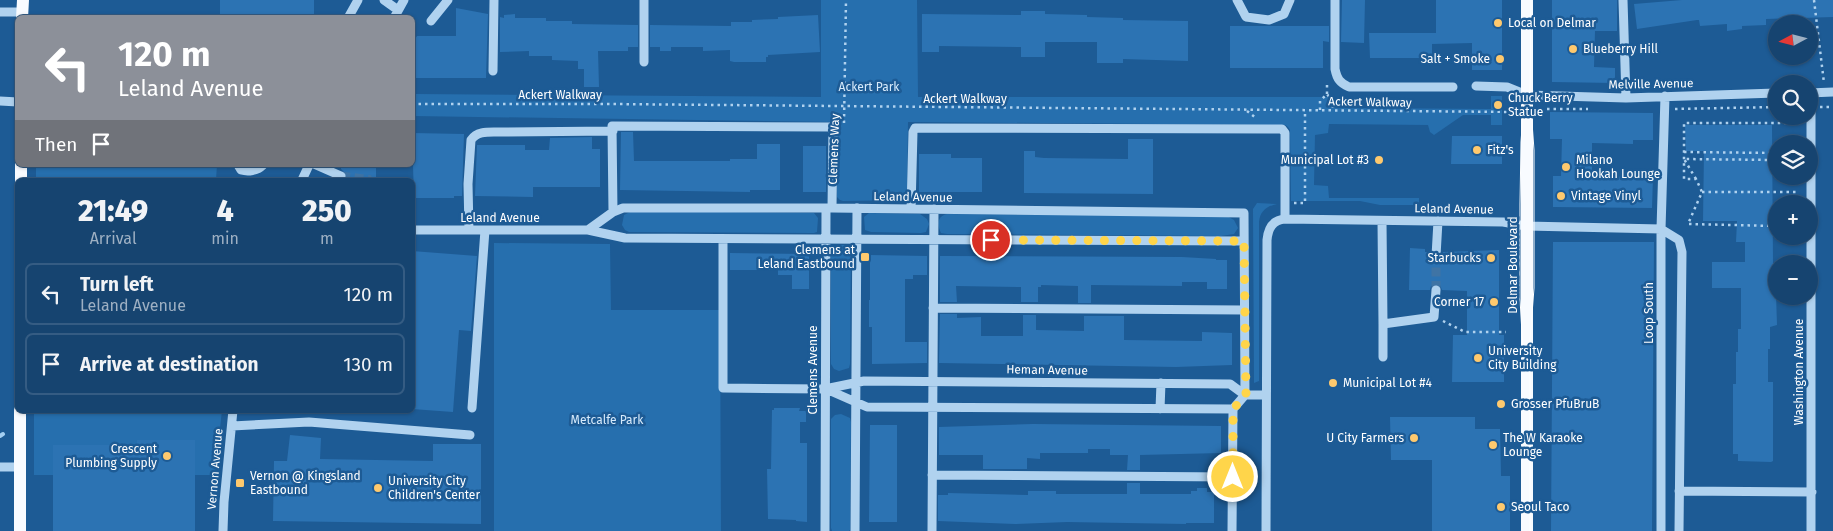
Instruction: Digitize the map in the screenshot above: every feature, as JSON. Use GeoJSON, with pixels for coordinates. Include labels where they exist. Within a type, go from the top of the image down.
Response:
{"type":"FeatureCollection","features":[{"type":"Feature","properties":{"kind":"main road","name":"Delmar Boulevard"},"geometry":{"type":"LineString","coordinates":[[1526,531],[1527,0]]}},
{"type":"Feature","properties":{"kind":"main road"},"geometry":{"type":"LineString","coordinates":[[20,413],[20,531]]}},
{"type":"Feature","properties":{"kind":"street"},"geometry":{"type":"LineString","coordinates":[[350,15],[358,0]]}},
{"type":"Feature","properties":{"kind":"street"},"geometry":{"type":"LineString","coordinates":[[384,0],[396,14],[404,0]]}},
{"type":"Feature","properties":{"kind":"street"},"geometry":{"type":"LineString","coordinates":[[431,21],[448,0]]}},
{"type":"Feature","properties":{"kind":"street"},"geometry":{"type":"LineString","coordinates":[[493,71],[494,0]]}},
{"type":"Feature","properties":{"kind":"street"},"geometry":{"type":"LineString","coordinates":[[644,0],[644,62]]}},
{"type":"Feature","properties":{"kind":"street"},"geometry":{"type":"LineString","coordinates":[[1237,0],[1246,17],[1269,20],[1284,14],[1290,0]]}},
{"type":"Feature","properties":{"kind":"street"},"geometry":{"type":"LineString","coordinates":[[1336,0],[1336,69],[1337,76],[1344,85],[1453,86]]}},
{"type":"Feature","properties":{"kind":"street"},"geometry":{"type":"LineString","coordinates":[[1623,0],[1626,98]]}},
{"type":"Feature","properties":{"kind":"street"},"geometry":{"type":"LineString","coordinates":[[0,12],[22,10]]}},
{"type":"Feature","properties":{"kind":"street","name":"Melville Avenue"},"geometry":{"type":"LineString","coordinates":[[1476,86],[1507,87],[1527,95],[1626,98],[1768,94]]}},
{"type":"Feature","properties":{"kind":"street","name":"Loop South"},"geometry":{"type":"LineString","coordinates":[[1661,531],[1661,229],[1665,96]]}},
{"type":"Feature","properties":{"kind":"street"},"geometry":{"type":"LineString","coordinates":[[0,101],[15,102]]}},
{"type":"Feature","properties":{"kind":"street","name":"Washington Avenue"},"geometry":{"type":"LineString","coordinates":[[1810,125],[1812,531]]}},
{"type":"Feature","properties":{"kind":"street","name":"Clemens Avenue"},"geometry":{"type":"LineString","coordinates":[[612,130],[612,126],[832,126],[829,208],[825,239],[825,531]]}},
{"type":"Feature","properties":{"kind":"street"},"geometry":{"type":"LineString","coordinates":[[911,209],[913,132],[915,128],[1282,129],[1285,134],[1280,220],[1270,226],[1267,240],[1266,531]]}},
{"type":"Feature","properties":{"kind":"street"},"geometry":{"type":"LineString","coordinates":[[469,230],[468,184],[472,140],[475,135],[482,132],[612,130],[613,212]]}},
{"type":"Feature","properties":{"kind":"street"},"geometry":{"type":"LineString","coordinates":[[239,167],[240,170],[246,172],[260,167]]}},
{"type":"Feature","properties":{"kind":"street"},"geometry":{"type":"LineString","coordinates":[[321,167],[341,176]]}},
{"type":"Feature","properties":{"kind":"street","name":"Leland Avenue"},"geometry":{"type":"LineString","coordinates":[[415,230],[588,230],[625,238],[1244,241],[1244,213],[857,208],[623,208],[613,212],[588,230]]}},
{"type":"Feature","properties":{"kind":"street"},"geometry":{"type":"LineString","coordinates":[[855,531],[857,208]]}},
{"type":"Feature","properties":{"kind":"street"},"geometry":{"type":"LineString","coordinates":[[932,531],[934,209]]}},
{"type":"Feature","properties":{"kind":"street","name":"Leland Avenue"},"geometry":{"type":"LineString","coordinates":[[1280,220],[1503,222],[1526,226],[1661,229]]}},
{"type":"Feature","properties":{"kind":"street"},"geometry":{"type":"LineString","coordinates":[[1382,221],[1383,356]]}},
{"type":"Feature","properties":{"kind":"street"},"geometry":{"type":"LineString","coordinates":[[1436,256],[1438,221]]}},
{"type":"Feature","properties":{"kind":"street"},"geometry":{"type":"LineString","coordinates":[[1661,229],[1679,240],[1682,252],[1680,531]]}},
{"type":"Feature","properties":{"kind":"street"},"geometry":{"type":"LineString","coordinates":[[472,408],[485,230]]}},
{"type":"Feature","properties":{"kind":"street","name":"Heman Avenue"},"geometry":{"type":"LineString","coordinates":[[723,239],[723,388],[825,389],[864,381],[1161,383],[1230,384],[1246,395],[1266,395]]}},
{"type":"Feature","properties":{"kind":"street"},"geometry":{"type":"LineString","coordinates":[[1232,531],[1233,409],[1246,395],[1244,241]]}},
{"type":"Feature","properties":{"kind":"street"},"geometry":{"type":"LineString","coordinates":[[1383,324],[1434,317],[1436,290]]}},
{"type":"Feature","properties":{"kind":"street"},"geometry":{"type":"LineString","coordinates":[[933,308],[1244,310]]}},
{"type":"Feature","properties":{"kind":"street"},"geometry":{"type":"LineString","coordinates":[[1160,409],[1161,383]]}},
{"type":"Feature","properties":{"kind":"street","name":"Heman Avenue"},"geometry":{"type":"LineString","coordinates":[[825,389],[866,407],[1233,409]]}},
{"type":"Feature","properties":{"kind":"street","name":"Vernon Avenue"},"geometry":{"type":"LineString","coordinates":[[223,531],[233,413]]}},
{"type":"Feature","properties":{"kind":"street"},"geometry":{"type":"LineString","coordinates":[[232,426],[310,422],[470,435]]}},
{"type":"Feature","properties":{"kind":"street"},"geometry":{"type":"LineString","coordinates":[[0,467],[20,467]]}},
{"type":"Feature","properties":{"kind":"street"},"geometry":{"type":"LineString","coordinates":[[932,475],[1233,477]]}},
{"type":"Feature","properties":{"kind":"street"},"geometry":{"type":"LineString","coordinates":[[1679,491],[1812,492]]}},
{"type":"Feature","properties":{"kind":"path","name":"Clemens Way"},"geometry":{"type":"LineString","coordinates":[[844,125],[846,0]]}},
{"type":"Feature","properties":{"kind":"path"},"geometry":{"type":"LineString","coordinates":[[1814,0],[1829,92],[1827,107]]}},
{"type":"Feature","properties":{"kind":"path"},"geometry":{"type":"LineString","coordinates":[[1320,110],[1320,101],[1327,94],[1332,102],[1333,110]]}},
{"type":"Feature","properties":{"kind":"path","name":"Ackert Walkway"},"geometry":{"type":"LineString","coordinates":[[415,104],[1517,112]]}},
{"type":"Feature","properties":{"kind":"path"},"geometry":{"type":"LineString","coordinates":[[1673,109],[1768,107]]}},
{"type":"Feature","properties":{"kind":"path"},"geometry":{"type":"LineString","coordinates":[[1291,203],[1304,203],[1305,110]]}},
{"type":"Feature","properties":{"kind":"path"},"geometry":{"type":"LineString","coordinates":[[1696,179],[1684,179],[1684,123],[1768,123]]}},
{"type":"Feature","properties":{"kind":"path"},"geometry":{"type":"LineString","coordinates":[[1684,152],[1768,153]]}},
{"type":"Feature","properties":{"kind":"path"},"geometry":{"type":"LineString","coordinates":[[1684,159],[1768,160]]}},
{"type":"Feature","properties":{"kind":"path"},"geometry":{"type":"LineString","coordinates":[[1684,159],[1702,192],[1688,224],[1768,226]]}},
{"type":"Feature","properties":{"kind":"path"},"geometry":{"type":"LineString","coordinates":[[1702,192],[1797,192]]}},
{"type":"Feature","properties":{"kind":"path"},"geometry":{"type":"LineString","coordinates":[[1434,317],[1465,332],[1506,332]]}},
{"type":"Feature","properties":{"kind":"green space","name":"Ackert Park"},"geometry":{"type":"Polygon","coordinates":[[[821,0],[917,0],[918,97],[1332,97],[1336,104],[1349,108],[1491,109],[1491,96],[1502,96],[1502,125],[1491,125],[1491,115],[1463,115],[1434,135],[1430,132],[1428,125],[1329,124],[1328,133],[1315,135],[1314,185],[1328,186],[1329,198],[1419,198],[1419,205],[1380,205],[1360,201],[1291,201],[1290,130],[1285,125],[908,122],[907,200],[843,201],[837,197],[836,122],[415,116],[415,94],[821,97],[821,0]]]}},
{"type":"Feature","properties":{"kind":"green space"},"geometry":{"type":"Polygon","coordinates":[[[36,167],[217,167],[216,178],[36,178],[36,167]]]}},
{"type":"Feature","properties":{"kind":"green space"},"geometry":{"type":"Polygon","coordinates":[[[1257,203],[1277,204],[1265,210],[1259,222],[1259,381],[1254,383],[1253,209],[1257,203]]]}},
{"type":"Feature","properties":{"kind":"green space"},"geometry":{"type":"Polygon","coordinates":[[[632,211],[814,213],[818,218],[817,232],[629,232],[622,225],[624,215],[632,211]]]}},
{"type":"Feature","properties":{"kind":"green space"},"geometry":{"type":"Polygon","coordinates":[[[869,213],[920,214],[927,219],[929,224],[926,232],[921,233],[871,232],[865,230],[864,217],[869,213]]]}},
{"type":"Feature","properties":{"kind":"green space"},"geometry":{"type":"Polygon","coordinates":[[[947,214],[1227,216],[1234,220],[1238,228],[1234,234],[1221,236],[947,234],[941,233],[939,224],[941,217],[947,214]]]}},
{"type":"Feature","properties":{"kind":"green space","name":"Metcalfe Park"},"geometry":{"type":"Polygon","coordinates":[[[494,243],[610,244],[611,310],[720,310],[721,531],[494,531],[494,243]]]}},
{"type":"Feature","properties":{"kind":"green space"},"geometry":{"type":"Polygon","coordinates":[[[838,245],[848,245],[851,251],[850,364],[849,368],[839,371],[834,369],[831,364],[831,250],[838,245]]]}},
{"type":"Feature","properties":{"kind":"green space"},"geometry":{"type":"Polygon","coordinates":[[[34,413],[222,413],[215,475],[34,475],[34,413]]]}},
{"type":"Feature","properties":{"kind":"green space"},"geometry":{"type":"Polygon","coordinates":[[[841,414],[850,418],[851,422],[850,530],[832,531],[831,419],[835,415],[841,414]]]}},
{"type":"Feature","properties":{"kind":"building"},"geometry":{"type":"Polygon","coordinates":[[[220,0],[314,0],[314,15],[220,15],[220,0]]]}},
{"type":"Feature","properties":{"kind":"building"},"geometry":{"type":"Polygon","coordinates":[[[1342,0],[1365,0],[1364,43],[1341,42],[1342,0]]]}},
{"type":"Feature","properties":{"kind":"building"},"geometry":{"type":"Polygon","coordinates":[[[1436,0],[1502,0],[1502,70],[1472,70],[1472,43],[1432,44],[1432,58],[1370,58],[1369,33],[1436,33],[1436,0]]]}},
{"type":"Feature","properties":{"kind":"building","name":"Blueberry Hill"},"geometry":{"type":"Polygon","coordinates":[[[1552,0],[1617,0],[1617,31],[1595,31],[1594,67],[1615,68],[1615,83],[1552,82],[1552,0]]]}},
{"type":"Feature","properties":{"kind":"building"},"geometry":{"type":"Polygon","coordinates":[[[1682,0],[1833,0],[1833,17],[1818,17],[1818,15],[1768,15],[1766,25],[1742,26],[1742,29],[1727,31],[1727,24],[1700,26],[1699,20],[1637,29],[1634,4],[1682,0]]]}},
{"type":"Feature","properties":{"kind":"building"},"geometry":{"type":"Polygon","coordinates":[[[456,8],[488,14],[486,78],[415,78],[415,39],[417,36],[456,36],[456,8]]]}},
{"type":"Feature","properties":{"kind":"building"},"geometry":{"type":"Polygon","coordinates":[[[1021,11],[1045,11],[1045,14],[1087,15],[1087,17],[1123,18],[1123,20],[1188,21],[1188,61],[1123,59],[1123,63],[1097,63],[1097,42],[1045,42],[1045,57],[1021,57],[1021,47],[939,46],[939,52],[922,52],[922,14],[1021,15],[1021,11]]]}},
{"type":"Feature","properties":{"kind":"building"},"geometry":{"type":"Polygon","coordinates":[[[515,14],[515,18],[546,18],[546,21],[572,21],[572,24],[638,25],[638,47],[628,47],[628,51],[598,51],[599,87],[584,87],[584,69],[578,69],[578,61],[552,60],[552,56],[529,56],[529,51],[500,52],[500,17],[504,18],[504,15],[515,14]]]}},
{"type":"Feature","properties":{"kind":"building"},"geometry":{"type":"Polygon","coordinates":[[[818,15],[820,52],[768,55],[766,62],[734,62],[730,61],[730,50],[703,51],[703,47],[671,47],[671,51],[660,51],[660,47],[650,47],[650,25],[731,26],[731,22],[752,22],[752,20],[778,19],[778,17],[818,15]]]}},
{"type":"Feature","properties":{"kind":"building"},"geometry":{"type":"Polygon","coordinates":[[[1230,26],[1329,26],[1329,42],[1323,41],[1323,68],[1230,68],[1230,26]]]}},
{"type":"Feature","properties":{"kind":"building"},"geometry":{"type":"Polygon","coordinates":[[[1550,112],[1653,113],[1653,140],[1633,140],[1633,144],[1592,143],[1592,176],[1653,177],[1652,208],[1553,207],[1553,176],[1561,176],[1562,139],[1550,139],[1550,112]]]}},
{"type":"Feature","properties":{"kind":"building"},"geometry":{"type":"Polygon","coordinates":[[[1685,125],[1772,125],[1772,135],[1768,135],[1768,185],[1772,185],[1773,195],[1768,195],[1768,245],[1773,245],[1773,255],[1768,255],[1768,305],[1776,305],[1777,325],[1770,327],[1770,349],[1768,349],[1768,382],[1773,382],[1773,461],[1771,462],[1738,461],[1738,454],[1733,454],[1733,384],[1736,384],[1738,329],[1741,329],[1741,288],[1712,288],[1712,262],[1745,262],[1745,242],[1736,242],[1737,221],[1703,221],[1704,151],[1686,151],[1685,125]]]}},
{"type":"Feature","properties":{"kind":"building"},"geometry":{"type":"Polygon","coordinates":[[[621,132],[633,132],[634,161],[730,161],[730,159],[757,159],[757,144],[780,144],[780,190],[750,190],[750,192],[620,190],[621,132]]]}},
{"type":"Feature","properties":{"kind":"building"},"geometry":{"type":"Polygon","coordinates":[[[415,133],[464,134],[462,196],[454,196],[454,198],[415,198],[415,178],[413,178],[415,133]]]}},
{"type":"Feature","properties":{"kind":"building","name":"Fitz's"},"geometry":{"type":"Polygon","coordinates":[[[1452,136],[1502,136],[1502,164],[1451,164],[1452,136]]]}},
{"type":"Feature","properties":{"kind":"building"},"geometry":{"type":"Polygon","coordinates":[[[592,137],[592,149],[600,149],[600,187],[533,187],[533,197],[475,196],[477,145],[525,145],[525,150],[549,150],[550,138],[592,137]]]}},
{"type":"Feature","properties":{"kind":"building"},"geometry":{"type":"Polygon","coordinates":[[[1128,139],[1153,139],[1153,194],[1024,193],[1024,151],[1035,151],[1035,157],[1044,158],[1128,159],[1128,139]]]}},
{"type":"Feature","properties":{"kind":"building"},"geometry":{"type":"Polygon","coordinates":[[[803,146],[826,146],[826,192],[803,192],[803,146]]]}},
{"type":"Feature","properties":{"kind":"building"},"geometry":{"type":"Polygon","coordinates":[[[919,154],[951,154],[951,158],[982,158],[982,192],[919,192],[919,154]]]}},
{"type":"Feature","properties":{"kind":"building"},"geometry":{"type":"Polygon","coordinates":[[[341,167],[376,167],[376,178],[346,178],[347,175],[341,167]]]}},
{"type":"Feature","properties":{"kind":"building"},"geometry":{"type":"Polygon","coordinates":[[[1553,242],[1654,242],[1652,531],[1551,531],[1553,242]]]}},
{"type":"Feature","properties":{"kind":"building"},"geometry":{"type":"Polygon","coordinates":[[[1410,248],[1425,249],[1425,252],[1430,252],[1431,259],[1436,262],[1441,259],[1443,252],[1499,250],[1499,335],[1504,335],[1504,382],[1452,382],[1453,335],[1467,335],[1467,291],[1442,290],[1440,285],[1436,284],[1431,286],[1430,290],[1409,290],[1410,248]]]}},
{"type":"Feature","properties":{"kind":"building"},"geometry":{"type":"Polygon","coordinates":[[[415,251],[477,256],[471,331],[459,330],[453,412],[415,409],[415,251]]]}},
{"type":"Feature","properties":{"kind":"building"},"geometry":{"type":"Polygon","coordinates":[[[730,253],[809,254],[809,289],[792,289],[792,275],[778,275],[778,270],[730,270],[730,253]]]}},
{"type":"Feature","properties":{"kind":"building"},"geometry":{"type":"Polygon","coordinates":[[[870,255],[927,256],[927,275],[913,275],[913,279],[905,279],[905,342],[927,342],[927,363],[872,364],[872,327],[869,327],[870,255]]]}},
{"type":"Feature","properties":{"kind":"building"},"geometry":{"type":"Polygon","coordinates":[[[940,256],[1182,257],[1227,260],[1227,289],[1207,289],[1207,282],[1182,282],[1182,286],[1091,285],[1091,303],[1078,303],[1078,286],[1041,285],[1041,287],[1038,287],[1038,302],[1021,302],[1021,287],[956,286],[957,302],[940,302],[940,256]]]}},
{"type":"Feature","properties":{"kind":"building"},"geometry":{"type":"Polygon","coordinates":[[[940,314],[957,314],[957,318],[981,317],[981,336],[1023,336],[1023,315],[1036,315],[1036,330],[1084,331],[1084,316],[1124,316],[1124,340],[1202,341],[1202,332],[1232,333],[1232,365],[1176,367],[939,363],[940,314]]]}},
{"type":"Feature","properties":{"kind":"building"},"geometry":{"type":"Polygon","coordinates":[[[774,408],[800,408],[799,411],[806,411],[806,422],[800,422],[800,443],[807,443],[807,522],[768,519],[767,469],[771,469],[772,410],[774,408]]]}},
{"type":"Feature","properties":{"kind":"building"},"geometry":{"type":"Polygon","coordinates":[[[1390,417],[1475,417],[1475,429],[1500,429],[1501,476],[1510,476],[1510,531],[1432,531],[1432,460],[1391,460],[1390,417]]]}},
{"type":"Feature","properties":{"kind":"building"},"geometry":{"type":"Polygon","coordinates":[[[1033,424],[1221,426],[1221,453],[1140,455],[1140,470],[1127,470],[1128,455],[1110,455],[1110,449],[1088,449],[1088,453],[1040,453],[1040,459],[1027,458],[1027,469],[983,469],[983,455],[939,455],[939,427],[1033,424]]]}},
{"type":"Feature","properties":{"kind":"building"},"geometry":{"type":"Polygon","coordinates":[[[870,425],[897,425],[897,522],[869,522],[870,425]]]}},
{"type":"Feature","properties":{"kind":"building"},"geometry":{"type":"Polygon","coordinates":[[[290,435],[321,438],[320,459],[433,461],[433,444],[481,444],[481,524],[273,521],[274,461],[287,461],[290,435]]]}},
{"type":"Feature","properties":{"kind":"building"},"geometry":{"type":"Polygon","coordinates":[[[137,440],[195,440],[195,531],[53,531],[53,445],[137,445],[137,440]]]}},
{"type":"Feature","properties":{"kind":"building"},"geometry":{"type":"Polygon","coordinates":[[[1127,483],[1140,483],[1140,494],[1191,494],[1191,491],[1197,491],[1197,488],[1207,488],[1207,492],[1214,492],[1214,523],[1067,522],[1015,524],[938,521],[938,495],[948,495],[948,493],[1028,495],[1028,491],[1056,491],[1056,494],[1127,494],[1127,483]]]}},
{"type":"Feature","properties":{"kind":"tunnel"},"geometry":{"type":"LineString","coordinates":[[341,176],[356,178]]}},
{"type":"Feature","properties":{"kind":"tunnel"},"geometry":{"type":"LineString","coordinates":[[1436,256],[1436,290]]}},
{"type":"Feature","properties":{"kind":"tram line"},"geometry":{"type":"LineString","coordinates":[[1530,531],[1530,340],[1534,288],[1534,150],[1530,95],[1531,0]]}},
{"type":"Feature","properties":{"kind":"tram line"},"geometry":{"type":"LineString","coordinates":[[1523,350],[1520,299],[1520,204],[1524,100]]}},
{"type":"Feature","properties":{"kind":"place","name":"Local on Delmar"},"geometry":{"type":"Point","coordinates":[1498,23]}},
{"type":"Feature","properties":{"kind":"place","name":"Blueberry Hill"},"geometry":{"type":"Point","coordinates":[1573,49]}},
{"type":"Feature","properties":{"kind":"place","name":"Salt + Smoke"},"geometry":{"type":"Point","coordinates":[1500,59]}},
{"type":"Feature","properties":{"kind":"place","name":"Chuck Berry Statue"},"geometry":{"type":"Point","coordinates":[1498,105]}},
{"type":"Feature","properties":{"kind":"place","name":"Fitz's"},"geometry":{"type":"Point","coordinates":[1477,150]}},
{"type":"Feature","properties":{"kind":"place","name":"Municipal Lot #3"},"geometry":{"type":"Point","coordinates":[1379,160]}},
{"type":"Feature","properties":{"kind":"place","name":"Milano Hookah Lounge"},"geometry":{"type":"Point","coordinates":[1566,167]}},
{"type":"Feature","properties":{"kind":"place","name":"Vintage Vinyl"},"geometry":{"type":"Point","coordinates":[1561,196]}},
{"type":"Feature","properties":{"kind":"place","name":"Clemens at Leland Eastbound"},"geometry":{"type":"Point","coordinates":[865,257]}},
{"type":"Feature","properties":{"kind":"place","name":"Starbucks"},"geometry":{"type":"Point","coordinates":[1491,258]}},
{"type":"Feature","properties":{"kind":"place","name":"Corner 17"},"geometry":{"type":"Point","coordinates":[1494,302]}},
{"type":"Feature","properties":{"kind":"place","name":"University City Building"},"geometry":{"type":"Point","coordinates":[1478,358]}},
{"type":"Feature","properties":{"kind":"place","name":"Municipal Lot #4"},"geometry":{"type":"Point","coordinates":[1333,383]}},
{"type":"Feature","properties":{"kind":"place","name":"Grosser PfuBruB"},"geometry":{"type":"Point","coordinates":[1501,404]}},
{"type":"Feature","properties":{"kind":"place","name":"U City Farmers"},"geometry":{"type":"Point","coordinates":[1414,438]}},
{"type":"Feature","properties":{"kind":"place","name":"The W Karaoke Lounge"},"geometry":{"type":"Point","coordinates":[1493,445]}},
{"type":"Feature","properties":{"kind":"place","name":"Crescent Plumbing Supply"},"geometry":{"type":"Point","coordinates":[167,456]}},
{"type":"Feature","properties":{"kind":"place","name":"Vernon @ Kingsland Eastbound"},"geometry":{"type":"Point","coordinates":[240,483]}},
{"type":"Feature","properties":{"kind":"place","name":"University City Children's Center"},"geometry":{"type":"Point","coordinates":[378,488]}},
{"type":"Feature","properties":{"kind":"place","name":"Seoul Taco"},"geometry":{"type":"Point","coordinates":[1501,507]}},
{"type":"Feature","properties":{"kind":"route"},"geometry":{"type":"LineString","coordinates":[[991,240],[1244,241],[1246,395],[1233,409],[1233,477]]}}]}
